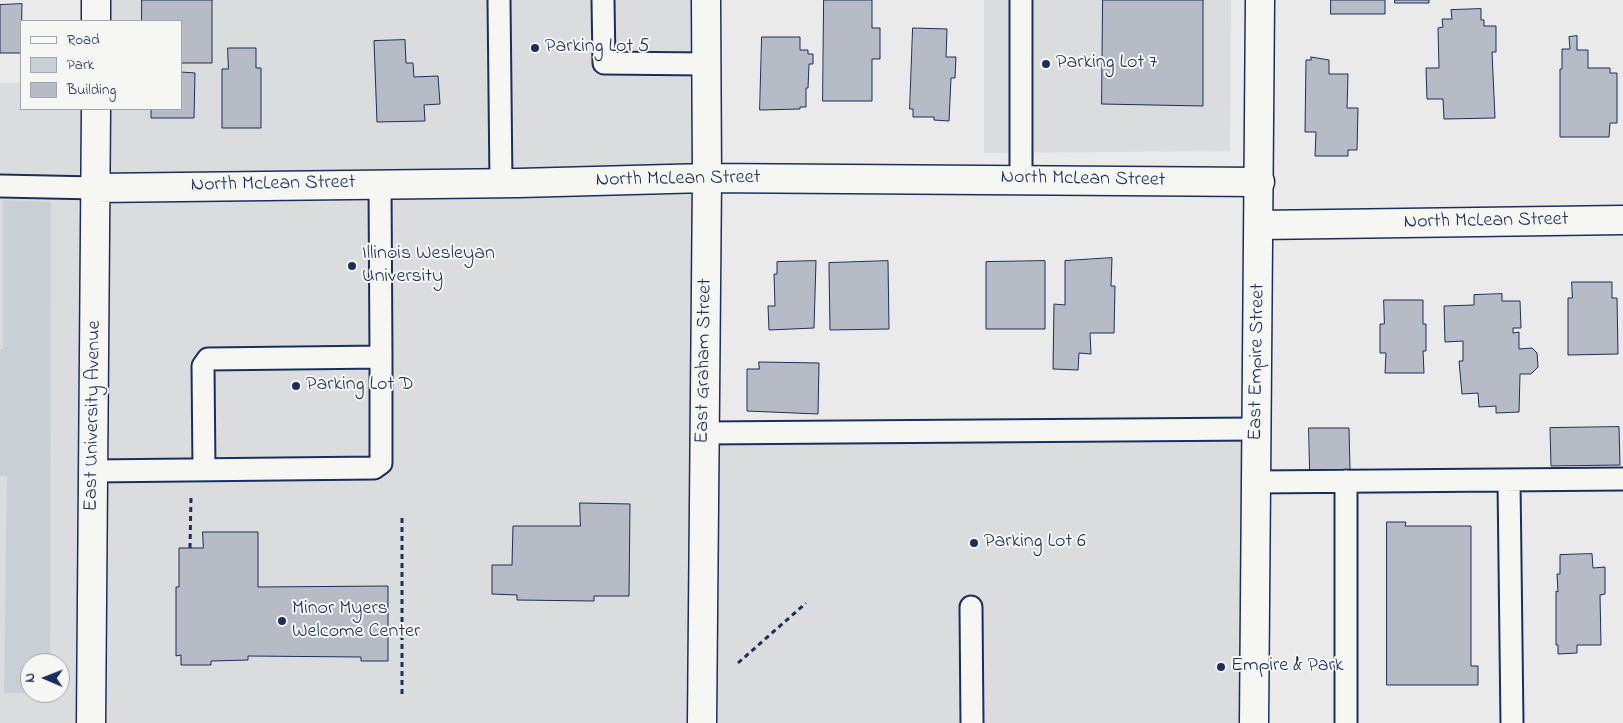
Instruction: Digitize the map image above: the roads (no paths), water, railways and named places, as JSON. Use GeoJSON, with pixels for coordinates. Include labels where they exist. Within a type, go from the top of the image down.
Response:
{"type":"FeatureCollection","features":[{"type":"Feature","properties":{"kind":"street"},"geometry":{"type":"LineString","coordinates":[[96,0],[96,20]]}},
{"type":"Feature","properties":{"kind":"street","name":"East Graham Street"},"geometry":{"type":"LineString","coordinates":[[702,723],[707,178],[706,0]]}},
{"type":"Feature","properties":{"kind":"street","name":"East Empire Street"},"geometry":{"type":"LineString","coordinates":[[1254,723],[1260,182],[1260,0]]}},
{"type":"Feature","properties":{"kind":"street","name":"East University Avenue"},"geometry":{"type":"LineString","coordinates":[[91,723],[96,110]]}},
{"type":"Feature","properties":{"kind":"street","name":"North McLean Street"},"geometry":{"type":"LineString","coordinates":[[96,188],[501,183],[707,178],[1260,182]]}},
{"type":"Feature","properties":{"kind":"street","name":"North McLean Street"},"geometry":{"type":"LineString","coordinates":[[1259,224],[1623,220]]}},
{"type":"Feature","properties":{"kind":"lane"},"geometry":{"type":"LineString","coordinates":[[498,0],[501,183]]}},
{"type":"Feature","properties":{"kind":"lane"},"geometry":{"type":"LineString","coordinates":[[603,0],[604,63],[706,64]]}},
{"type":"Feature","properties":{"kind":"lane"},"geometry":{"type":"LineString","coordinates":[[1021,0],[1022,180]]}},
{"type":"Feature","properties":{"kind":"lane"},"geometry":{"type":"LineString","coordinates":[[93,471],[374,468],[381,463],[380,183]]}},
{"type":"Feature","properties":{"kind":"lane"},"geometry":{"type":"LineString","coordinates":[[0,186],[96,188]]}},
{"type":"Feature","properties":{"kind":"lane"},"geometry":{"type":"LineString","coordinates":[[197,470],[203,366],[208,359],[381,357]]}},
{"type":"Feature","properties":{"kind":"lane"},"geometry":{"type":"LineString","coordinates":[[704,433],[1257,429]]}},
{"type":"Feature","properties":{"kind":"lane"},"geometry":{"type":"LineString","coordinates":[[1256,482],[1623,479]]}},
{"type":"Feature","properties":{"kind":"lane"},"geometry":{"type":"LineString","coordinates":[[1346,481],[1346,723]]}},
{"type":"Feature","properties":{"kind":"lane"},"geometry":{"type":"LineString","coordinates":[[1509,481],[1512,723]]}},
{"type":"Feature","properties":{"kind":"lane"},"geometry":{"type":"LineString","coordinates":[[971,607],[972,723]]}},
{"type":"Feature","properties":{"kind":"place","name":"Parking Lot 5"},"geometry":{"type":"Point","coordinates":[535,48]}},
{"type":"Feature","properties":{"kind":"place","name":"Parking Lot 7"},"geometry":{"type":"Point","coordinates":[1046,64]}},
{"type":"Feature","properties":{"kind":"place","name":"Illinois Wesleyan University"},"geometry":{"type":"Point","coordinates":[352,266]}},
{"type":"Feature","properties":{"kind":"place","name":"Parking Lot D"},"geometry":{"type":"Point","coordinates":[296,386]}},
{"type":"Feature","properties":{"kind":"place","name":"Parking Lot 6"},"geometry":{"type":"Point","coordinates":[974,543]}},
{"type":"Feature","properties":{"kind":"place","name":"Minor Myers Welcome Center"},"geometry":{"type":"Point","coordinates":[282,621]}},
{"type":"Feature","properties":{"kind":"place","name":"Empire & Park"},"geometry":{"type":"Point","coordinates":[1221,667]}}]}
